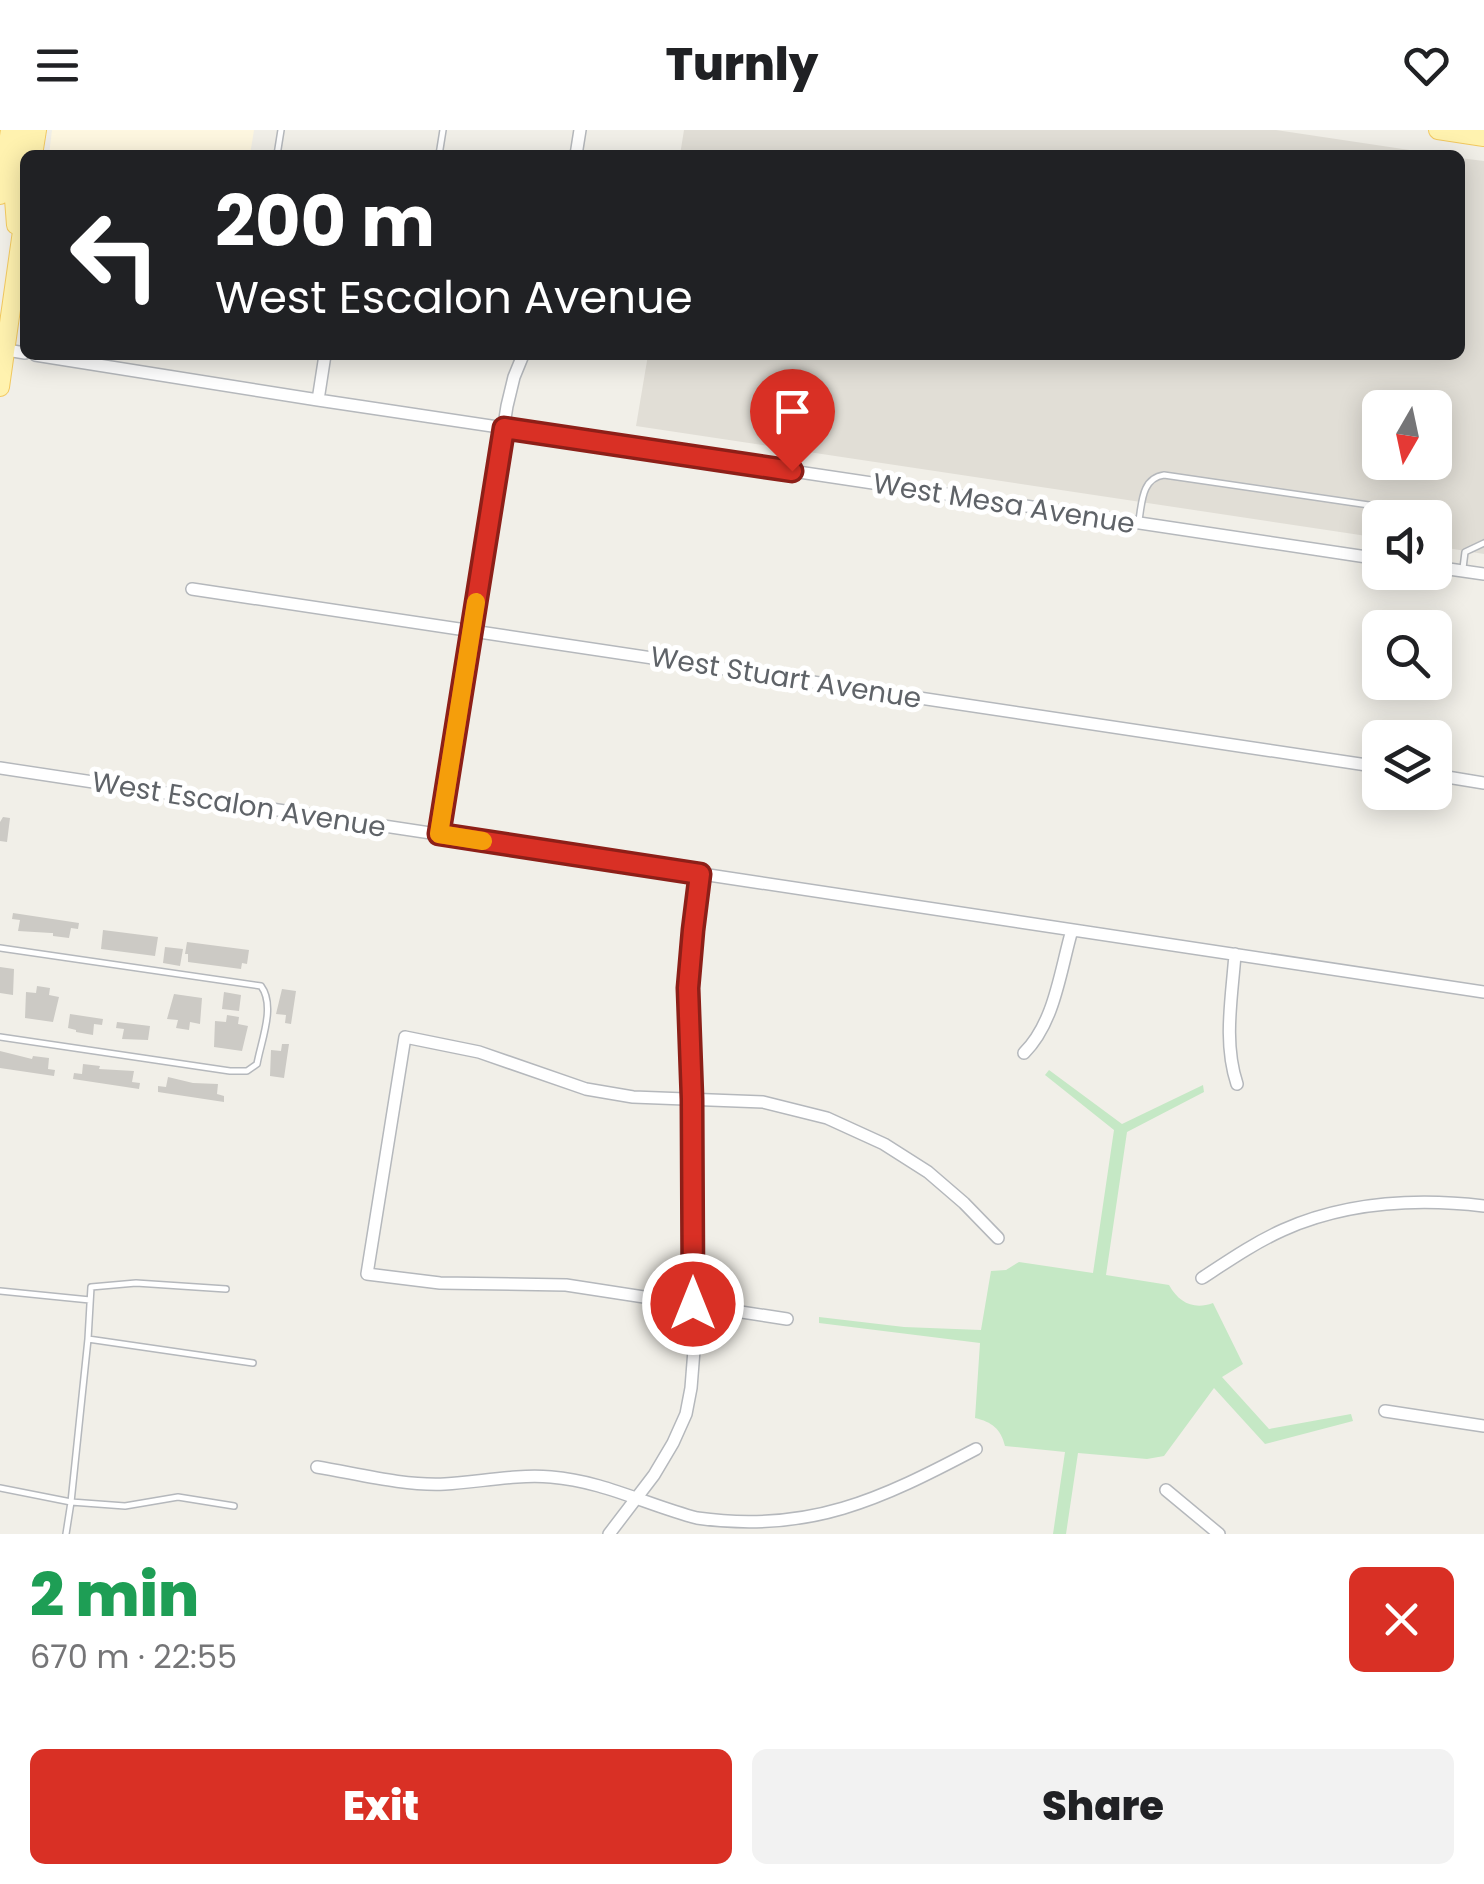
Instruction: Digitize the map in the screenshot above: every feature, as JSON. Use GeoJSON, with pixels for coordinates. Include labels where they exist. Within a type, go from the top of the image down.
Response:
{"type":"FeatureCollection","features":[{"type":"Feature","properties":{"kind":"main road"},"geometry":{"type":"LineString","coordinates":[[0,195],[10,130]]}},
{"type":"Feature","properties":{"kind":"main road"},"geometry":{"type":"LineString","coordinates":[[1438,130],[1484,137]]}},
{"type":"Feature","properties":{"kind":"main road"},"geometry":{"type":"LineString","coordinates":[[20,153],[14,199],[20,242]]}},
{"type":"Feature","properties":{"kind":"main road"},"geometry":{"type":"LineString","coordinates":[[0,388],[10,351],[20,272]]}},
{"type":"Feature","properties":{"kind":"street","name":"West Mesa Avenue"},"geometry":{"type":"LineString","coordinates":[[67,360],[1362,556]]}},
{"type":"Feature","properties":{"kind":"street"},"geometry":{"type":"LineString","coordinates":[[318,400],[324,360]]}},
{"type":"Feature","properties":{"kind":"street"},"geometry":{"type":"LineString","coordinates":[[439,834],[504,428],[521,360]]}},
{"type":"Feature","properties":{"kind":"street"},"geometry":{"type":"LineString","coordinates":[[1452,570],[1484,574]]}},
{"type":"Feature","properties":{"kind":"street","name":"West Stuart Avenue"},"geometry":{"type":"LineString","coordinates":[[192,589],[1362,764]]}},
{"type":"Feature","properties":{"kind":"street","name":"West Escalon Avenue"},"geometry":{"type":"LineString","coordinates":[[0,768],[1484,992]]}},
{"type":"Feature","properties":{"kind":"street"},"geometry":{"type":"LineString","coordinates":[[1452,778],[1484,783]]}},
{"type":"Feature","properties":{"kind":"street"},"geometry":{"type":"LineString","coordinates":[[610,1534],[674,1443],[691,1388],[694,1350],[688,988],[700,874]]}},
{"type":"Feature","properties":{"kind":"street"},"geometry":{"type":"LineString","coordinates":[[1024,1053],[1046,1024],[1072,930]]}},
{"type":"Feature","properties":{"kind":"street"},"geometry":{"type":"LineString","coordinates":[[1234,954],[1228,1046],[1237,1084]]}},
{"type":"Feature","properties":{"kind":"street"},"geometry":{"type":"LineString","coordinates":[[787,1319],[566,1285],[440,1283],[368,1274],[405,1037],[479,1052],[586,1089],[633,1097],[763,1102],[827,1118],[884,1144],[928,1172],[998,1238]]}},
{"type":"Feature","properties":{"kind":"street"},"geometry":{"type":"LineString","coordinates":[[1202,1278],[1286,1229],[1336,1212],[1377,1204],[1436,1201],[1484,1206]]}},
{"type":"Feature","properties":{"kind":"street"},"geometry":{"type":"LineString","coordinates":[[1385,1410],[1484,1426]]}},
{"type":"Feature","properties":{"kind":"street"},"geometry":{"type":"LineString","coordinates":[[317,1467],[414,1484],[548,1476],[607,1486],[697,1518],[764,1527],[831,1518],[870,1504],[976,1449]]}},
{"type":"Feature","properties":{"kind":"street"},"geometry":{"type":"LineString","coordinates":[[1166,1490],[1219,1534]]}},
{"type":"Feature","properties":{"kind":"lane"},"geometry":{"type":"LineString","coordinates":[[1139,523],[1146,486],[1164,475],[1362,504]]}},
{"type":"Feature","properties":{"kind":"lane"},"geometry":{"type":"LineString","coordinates":[[1462,571],[1466,552],[1484,543]]}},
{"type":"Feature","properties":{"kind":"lane"},"geometry":{"type":"LineString","coordinates":[[0,948],[260,986],[266,994],[268,1009],[257,1064],[247,1071],[0,1038]]}},
{"type":"Feature","properties":{"kind":"lane"},"geometry":{"type":"LineString","coordinates":[[66,1534],[91,1287],[136,1283],[226,1289]]}},
{"type":"Feature","properties":{"kind":"lane"},"geometry":{"type":"LineString","coordinates":[[0,1290],[90,1300]]}},
{"type":"Feature","properties":{"kind":"lane"},"geometry":{"type":"LineString","coordinates":[[88,1339],[254,1363]]}},
{"type":"Feature","properties":{"kind":"lane"},"geometry":{"type":"LineString","coordinates":[[0,1488],[71,1502],[125,1506],[178,1497],[234,1506]]}},
{"type":"Feature","properties":{"kind":"shaded area"},"geometry":{"type":"Polygon","coordinates":[[[52,130],[254,130],[251,150],[50,150],[52,130]]]}},
{"type":"Feature","properties":{"kind":"shaded area"},"geometry":{"type":"Polygon","coordinates":[[[684,130],[1276,130],[1410,150],[681,150],[684,130]]]}},
{"type":"Feature","properties":{"kind":"shaded area"},"geometry":{"type":"Polygon","coordinates":[[[1465,159],[1484,161],[1484,554],[1452,549],[1452,500],[1362,500],[1362,535],[636,426],[647,360],[1465,360],[1465,159]]]}},
{"type":"Feature","properties":{"kind":"green space"},"geometry":{"type":"Polygon","coordinates":[[[1049,1070],[1122,1124],[1203,1085],[1204,1092],[1127,1132],[1106,1275],[1169,1285],[1177,1296],[1193,1305],[1213,1303],[1243,1364],[1222,1377],[1269,1429],[1351,1414],[1353,1421],[1265,1444],[1214,1388],[1164,1456],[1147,1459],[1078,1453],[1066,1534],[1053,1534],[1065,1452],[1005,1446],[995,1427],[975,1418],[980,1343],[819,1323],[819,1317],[904,1327],[981,1330],[991,1271],[1006,1270],[1019,1262],[1093,1273],[1114,1130],[1045,1075],[1049,1070]]]}},
{"type":"Feature","properties":{"kind":"building"},"geometry":{"type":"Polygon","coordinates":[[[3,817],[10,818],[7,842],[0,841],[3,817]]]}},
{"type":"Feature","properties":{"kind":"building"},"geometry":{"type":"Polygon","coordinates":[[[13,913],[79,923],[78,929],[71,928],[69,938],[18,931],[20,920],[12,919],[13,913]]]}},
{"type":"Feature","properties":{"kind":"building"},"geometry":{"type":"Polygon","coordinates":[[[103,930],[158,937],[155,956],[101,949],[103,930]]]}},
{"type":"Feature","properties":{"kind":"building"},"geometry":{"type":"Polygon","coordinates":[[[187,942],[249,950],[247,964],[242,963],[241,969],[188,962],[187,942]]]}},
{"type":"Feature","properties":{"kind":"building"},"geometry":{"type":"Polygon","coordinates":[[[165,947],[183,949],[180,966],[163,963],[165,947]]]}},
{"type":"Feature","properties":{"kind":"building"},"geometry":{"type":"Polygon","coordinates":[[[0,967],[14,969],[13,995],[0,993],[0,967]]]}},
{"type":"Feature","properties":{"kind":"building"},"geometry":{"type":"Polygon","coordinates":[[[37,986],[50,988],[49,995],[59,997],[53,1022],[25,1018],[26,992],[36,993],[37,986]]]}},
{"type":"Feature","properties":{"kind":"building"},"geometry":{"type":"Polygon","coordinates":[[[282,989],[296,991],[291,1024],[285,1023],[286,1015],[276,1014],[282,989]]]}},
{"type":"Feature","properties":{"kind":"building"},"geometry":{"type":"Polygon","coordinates":[[[224,992],[241,995],[239,1011],[222,1009],[224,992]]]}},
{"type":"Feature","properties":{"kind":"building"},"geometry":{"type":"Polygon","coordinates":[[[174,994],[202,998],[200,1024],[190,1022],[189,1030],[176,1028],[178,1020],[167,1019],[174,994]]]}},
{"type":"Feature","properties":{"kind":"building"},"geometry":{"type":"Polygon","coordinates":[[[70,1014],[103,1019],[102,1025],[94,1024],[93,1035],[76,1032],[68,1028],[70,1014]]]}},
{"type":"Feature","properties":{"kind":"building"},"geometry":{"type":"Polygon","coordinates":[[[227,1015],[239,1017],[238,1024],[248,1026],[242,1051],[214,1047],[215,1021],[226,1022],[227,1015]]]}},
{"type":"Feature","properties":{"kind":"building"},"geometry":{"type":"Polygon","coordinates":[[[117,1022],[150,1026],[148,1040],[122,1039],[124,1029],[116,1028],[117,1022]]]}},
{"type":"Feature","properties":{"kind":"building"},"geometry":{"type":"Polygon","coordinates":[[[282,1044],[289,1044],[284,1078],[270,1076],[271,1050],[281,1051],[282,1044]]]}},
{"type":"Feature","properties":{"kind":"building"},"geometry":{"type":"Polygon","coordinates":[[[0,1051],[32,1059],[49,1058],[48,1069],[55,1070],[54,1076],[0,1068],[0,1051]]]}},
{"type":"Feature","properties":{"kind":"building"},"geometry":{"type":"Polygon","coordinates":[[[83,1064],[134,1071],[132,1082],[140,1083],[139,1089],[73,1079],[74,1073],[82,1074],[83,1064]]]}},
{"type":"Feature","properties":{"kind":"building"},"geometry":{"type":"Polygon","coordinates":[[[168,1077],[218,1084],[217,1094],[224,1096],[224,1102],[158,1092],[158,1086],[166,1087],[168,1077]]]}},
{"type":"Feature","properties":{"kind":"slow traffic"},"geometry":{"type":"LineString","coordinates":[[476,602],[439,834],[483,841]]}},
{"type":"Feature","properties":{"kind":"route"},"geometry":{"type":"LineString","coordinates":[[693,1304],[688,988],[700,874],[439,834],[504,428],[792,471]]}}]}
